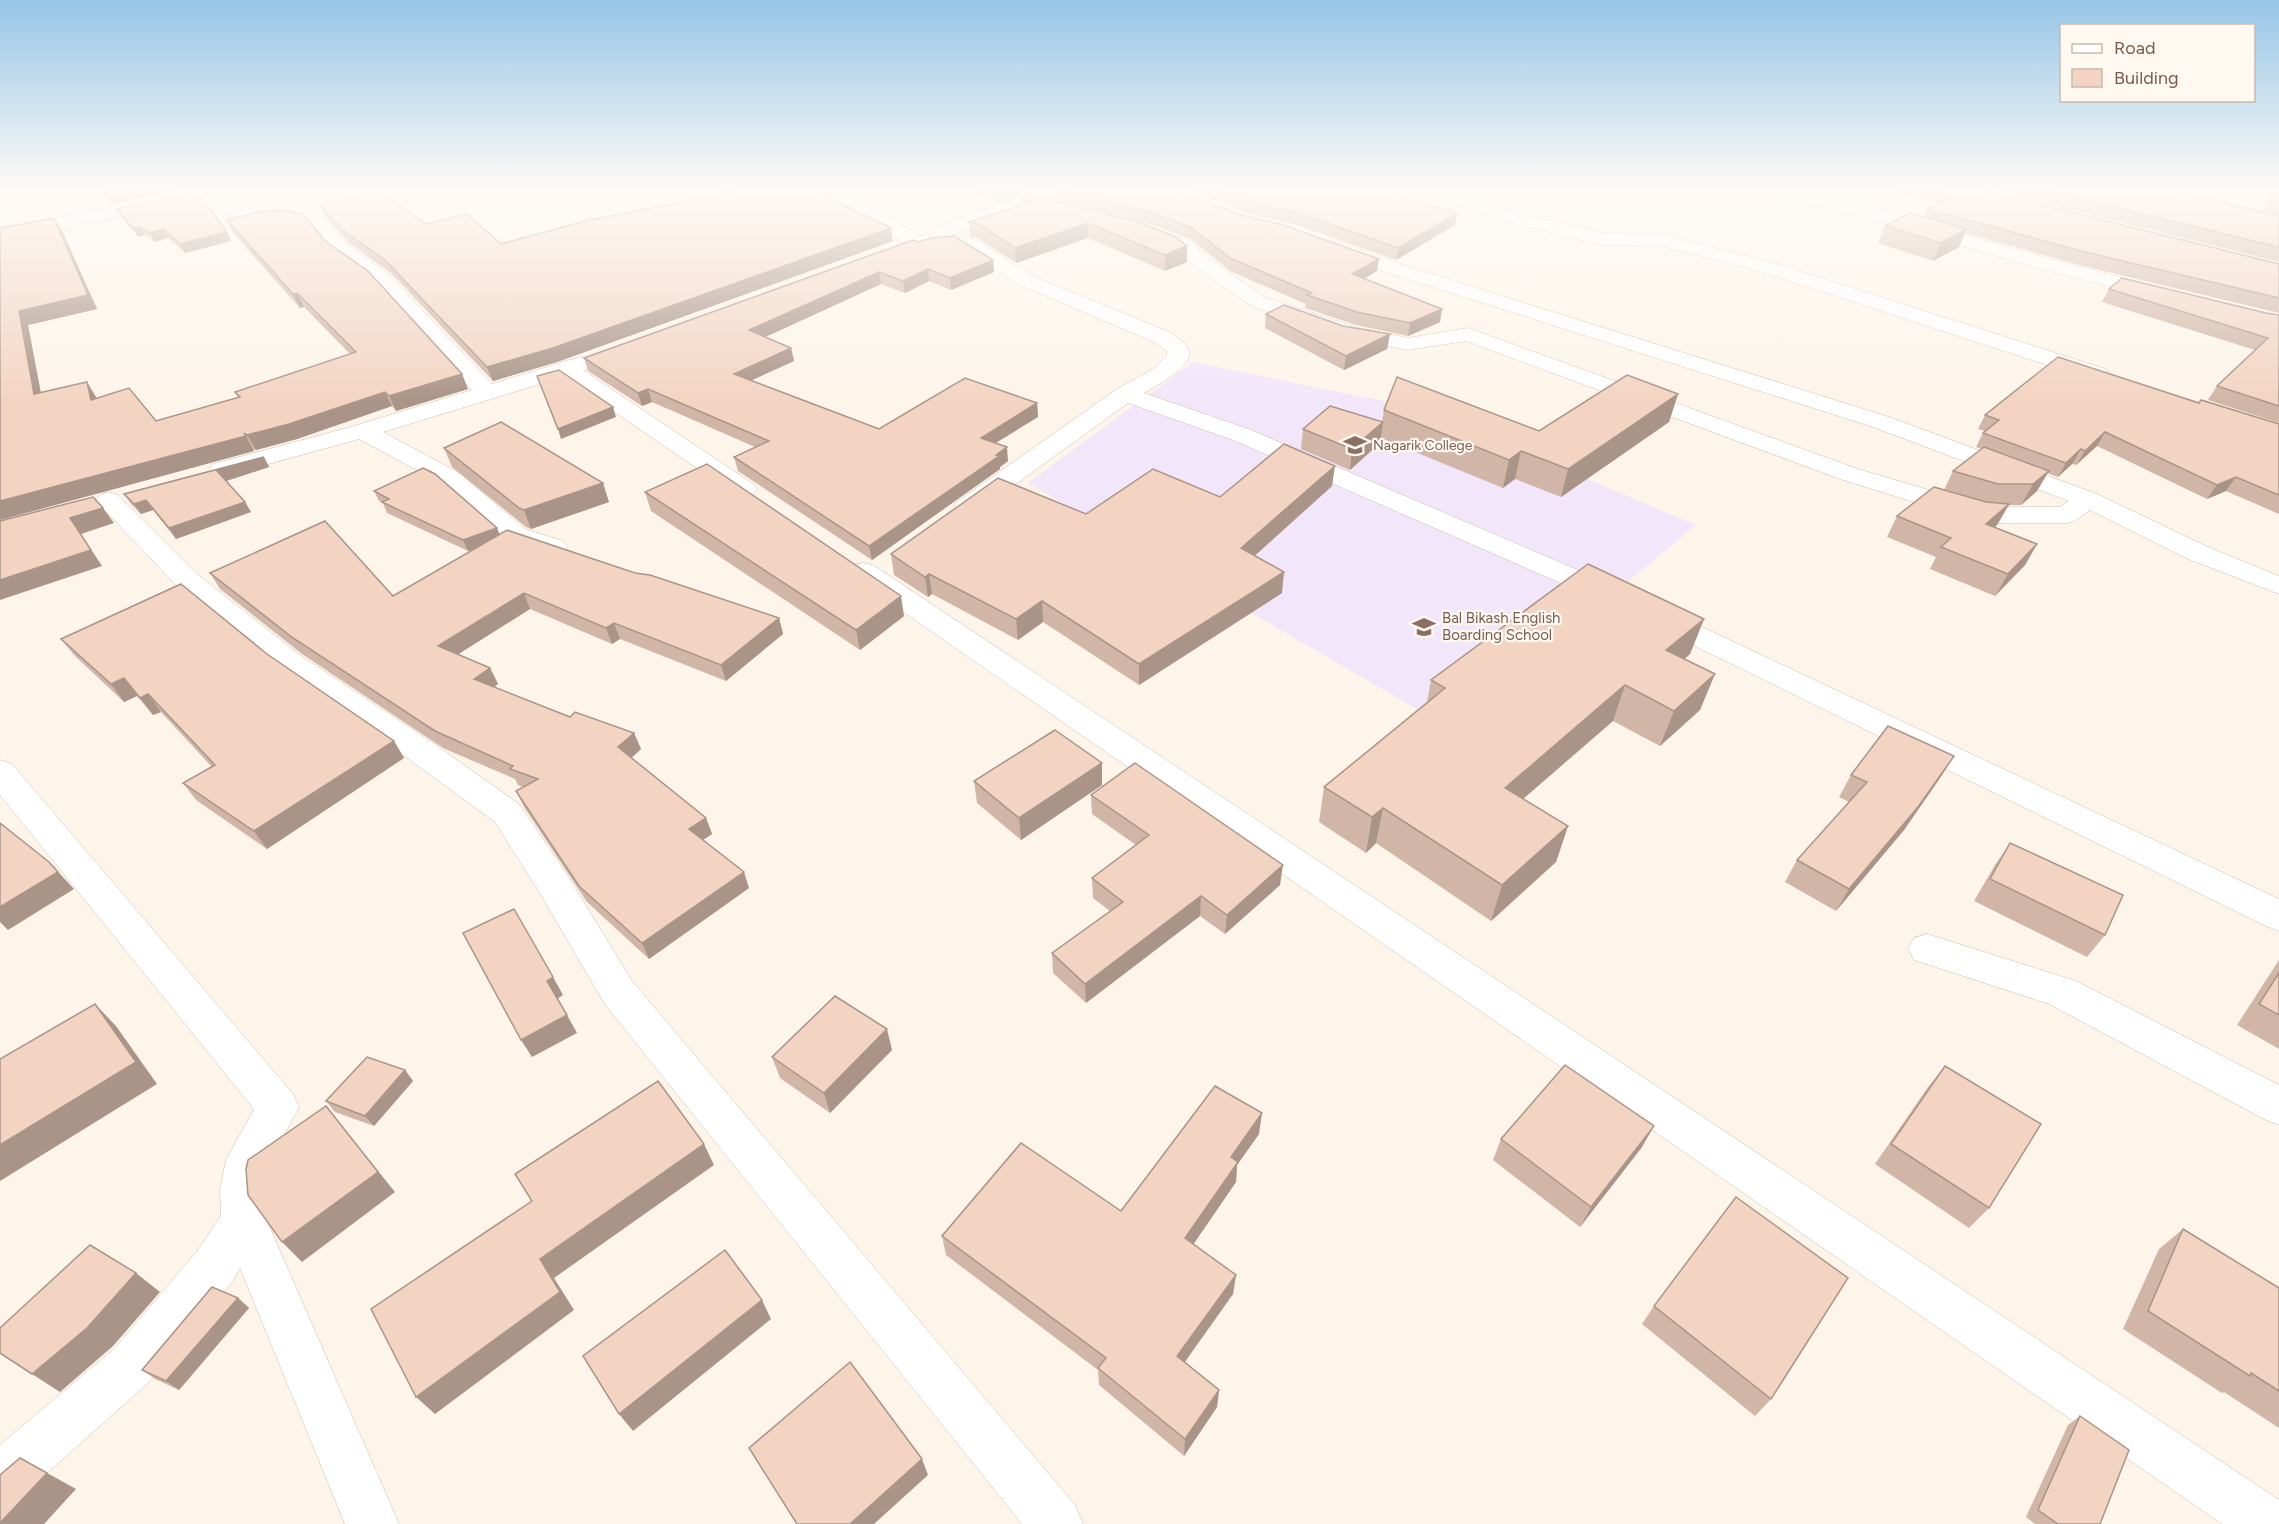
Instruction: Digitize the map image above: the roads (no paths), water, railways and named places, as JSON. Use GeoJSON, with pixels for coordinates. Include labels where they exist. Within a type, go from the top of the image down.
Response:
{"type":"FeatureCollection","features":[{"type":"Feature","properties":{"kind":"street"},"geometry":{"type":"LineString","coordinates":[[358,260],[382,279],[488,393]]}},
{"type":"Feature","properties":{"kind":"street"},"geometry":{"type":"LineString","coordinates":[[946,522],[1125,394],[1161,374],[1178,357],[1178,349],[1164,338],[1023,279],[994,260]]}},
{"type":"Feature","properties":{"kind":"street"},"geometry":{"type":"LineString","coordinates":[[1200,260],[1257,301],[1350,333],[1408,344],[1468,334],[1849,474],[1984,515],[2066,515],[2088,499]]}},
{"type":"Feature","properties":{"kind":"street"},"geometry":{"type":"LineString","coordinates":[[1371,260],[1881,422],[2088,499],[2198,553],[2279,586]]}},
{"type":"Feature","properties":{"kind":"street"},"geometry":{"type":"LineString","coordinates":[[1737,260],[2122,382]]}},
{"type":"Feature","properties":{"kind":"street"},"geometry":{"type":"LineString","coordinates":[[2033,260],[2176,297]]}},
{"type":"Feature","properties":{"kind":"street"},"geometry":{"type":"LineString","coordinates":[[201,475],[362,431],[583,363],[773,509]]}},
{"type":"Feature","properties":{"kind":"street"},"geometry":{"type":"LineString","coordinates":[[1125,394],[1242,435],[1612,595],[2279,916]]}},
{"type":"Feature","properties":{"kind":"street"},"geometry":{"type":"LineString","coordinates":[[362,431],[450,478],[516,535],[572,554]]}},
{"type":"Feature","properties":{"kind":"street"},"geometry":{"type":"LineString","coordinates":[[110,500],[187,580],[290,663],[507,813],[553,883],[618,992],[1056,1524]]}},
{"type":"Feature","properties":{"kind":"street"},"geometry":{"type":"LineString","coordinates":[[832,549],[880,569],[2268,1524]]}},
{"type":"Feature","properties":{"kind":"street"},"geometry":{"type":"LineString","coordinates":[[0,772],[278,1107],[248,1160],[242,1189],[244,1221],[372,1524]]}},
{"type":"Feature","properties":{"kind":"street"},"geometry":{"type":"LineString","coordinates":[[1927,949],[2062,992],[2279,1106]]}},
{"type":"Feature","properties":{"kind":"street"},"geometry":{"type":"LineString","coordinates":[[0,1479],[132,1365],[215,1266],[244,1221]]}},
{"type":"Feature","properties":{"kind":"place","name":"Nagarik College"},"geometry":{"type":"Point","coordinates":[1355,445]}},
{"type":"Feature","properties":{"kind":"place","name":"Bal Bikash English Boarding School"},"geometry":{"type":"Point","coordinates":[1424,627]}}]}
